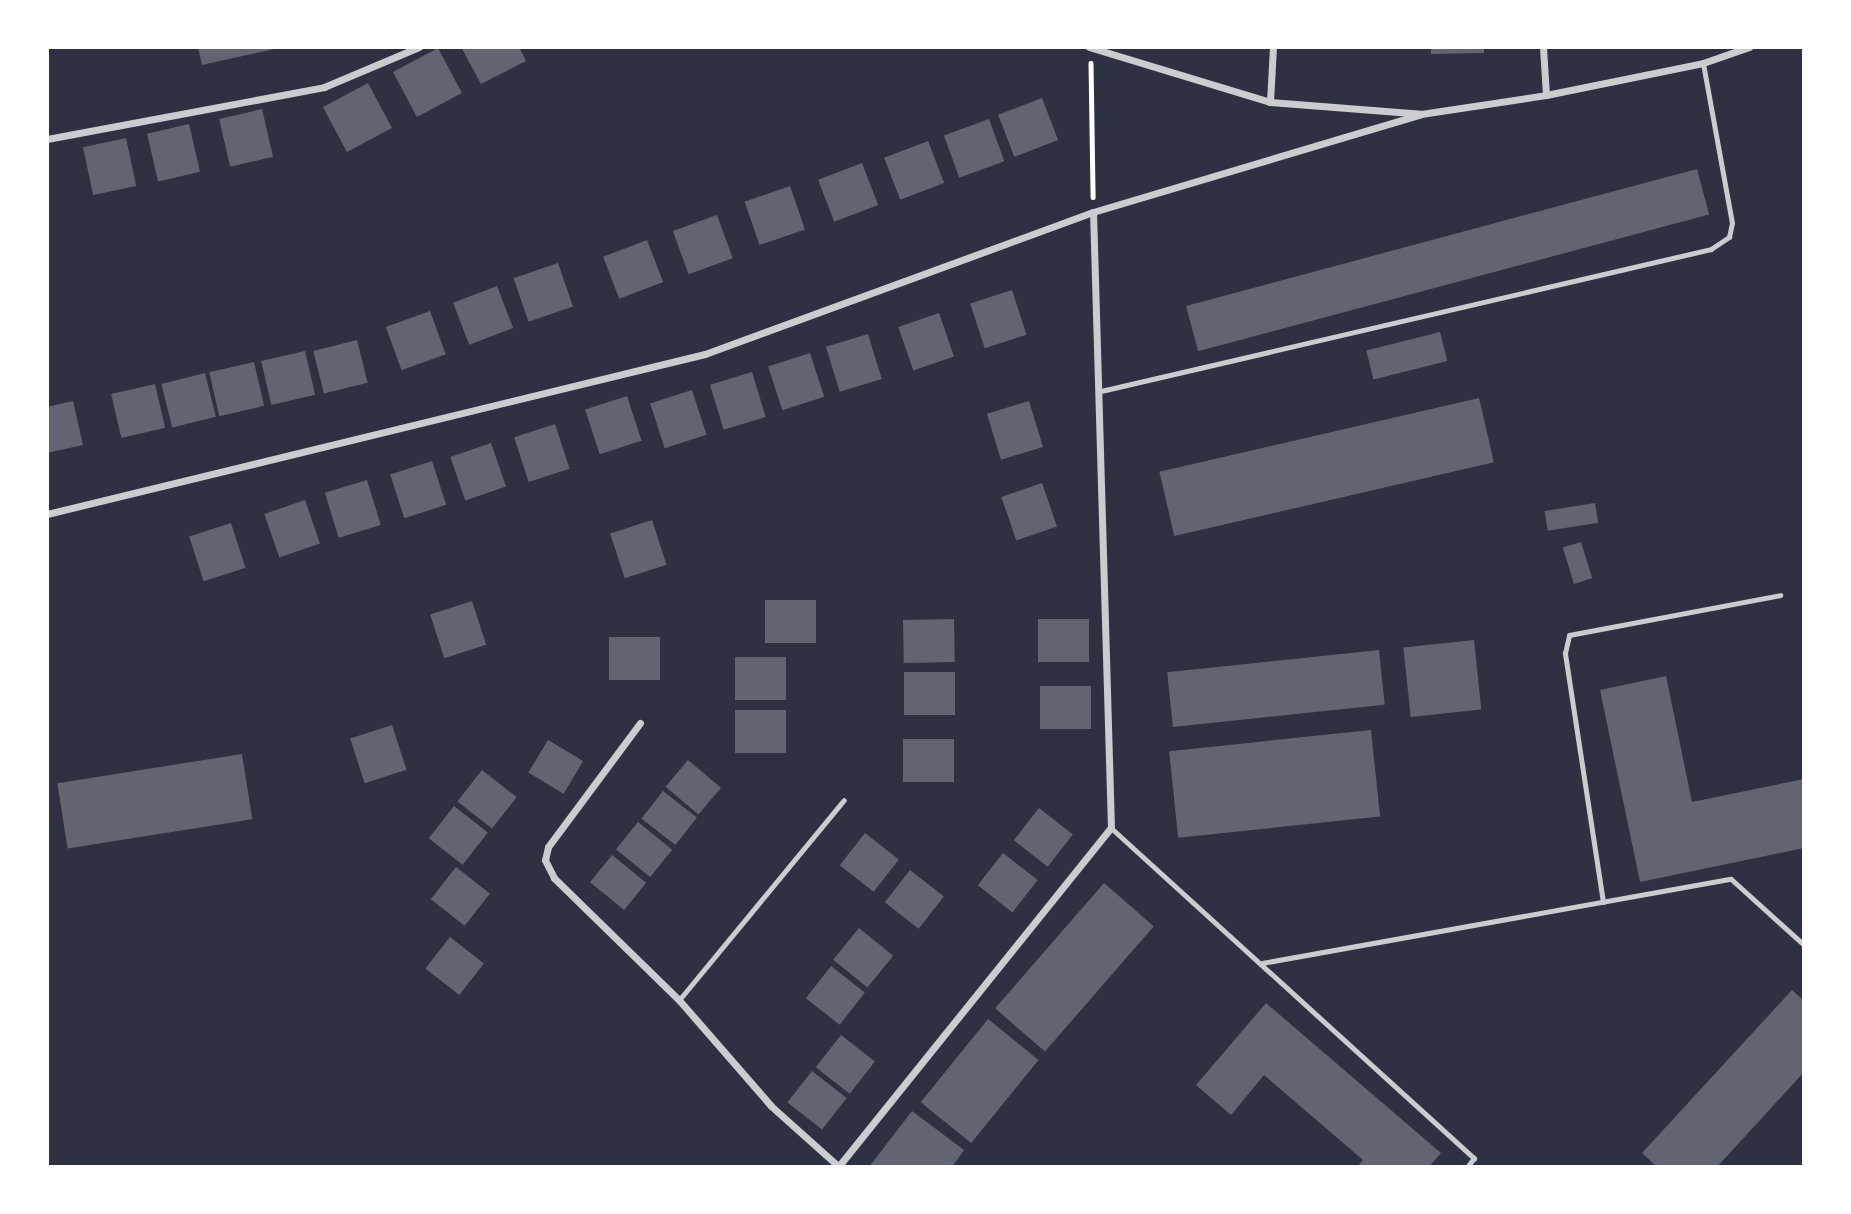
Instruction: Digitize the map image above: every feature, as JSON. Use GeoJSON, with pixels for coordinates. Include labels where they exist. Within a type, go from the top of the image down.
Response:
{"type":"FeatureCollection","features":[{"type":"Feature","properties":{"kind":"street"},"geometry":{"type":"LineString","coordinates":[[47,139],[324,87],[419,47]]}},
{"type":"Feature","properties":{"kind":"street"},"geometry":{"type":"LineString","coordinates":[[1270,102],[1273,47]]}},
{"type":"Feature","properties":{"kind":"street"},"geometry":{"type":"LineString","coordinates":[[1543,47],[1546,95]]}},
{"type":"Feature","properties":{"kind":"street"},"geometry":{"type":"LineString","coordinates":[[47,514],[705,354],[1093,212],[1421,114],[1546,95],[1703,63],[1749,47]]}},
{"type":"Feature","properties":{"kind":"street"},"geometry":{"type":"LineString","coordinates":[[1090,48],[1270,102],[1421,114]]}},
{"type":"Feature","properties":{"kind":"street"},"geometry":{"type":"LineString","coordinates":[[639,723],[548,846],[545,860],[554,878],[679,1000],[771,1106],[838,1166],[1111,828],[1101,391],[1093,212]]}},
{"type":"Feature","properties":{"kind":"lane"},"geometry":{"type":"LineString","coordinates":[[1101,391],[1711,249],[1729,237],[1732,223],[1703,63]]}},
{"type":"Feature","properties":{"kind":"lane"},"geometry":{"type":"LineString","coordinates":[[1603,902],[1565,653],[1569,635],[1780,595]]}},
{"type":"Feature","properties":{"kind":"lane"},"geometry":{"type":"LineString","coordinates":[[679,1000],[844,800]]}},
{"type":"Feature","properties":{"kind":"lane"},"geometry":{"type":"LineString","coordinates":[[1111,828],[1474,1158],[1467,1167]]}},
{"type":"Feature","properties":{"kind":"lane"},"geometry":{"type":"LineString","coordinates":[[1262,963],[1731,879],[1804,945]]}},
{"type":"Feature","properties":{"kind":"path"},"geometry":{"type":"LineString","coordinates":[[1090,48],[1093,212]]}},
{"type":"Feature","properties":{"kind":"building"},"geometry":{"type":"Polygon","coordinates":[[[198,47],[279,47],[279,48],[202,65],[198,47]]]}},
{"type":"Feature","properties":{"kind":"building"},"geometry":{"type":"Polygon","coordinates":[[[461,47],[519,47],[526,61],[481,84],[461,47]]]}},
{"type":"Feature","properties":{"kind":"building"},"geometry":{"type":"Polygon","coordinates":[[[1431,47],[1484,47],[1484,53],[1431,54],[1431,47]]]}},
{"type":"Feature","properties":{"kind":"building"},"geometry":{"type":"Polygon","coordinates":[[[438,48],[462,93],[417,117],[393,72],[438,48]]]}},
{"type":"Feature","properties":{"kind":"building"},"geometry":{"type":"Polygon","coordinates":[[[368,83],[392,128],[347,152],[323,107],[368,83]]]}},
{"type":"Feature","properties":{"kind":"building"},"geometry":{"type":"Polygon","coordinates":[[[1042,98],[1058,140],[1014,157],[998,115],[1042,98]]]}},
{"type":"Feature","properties":{"kind":"building"},"geometry":{"type":"Polygon","coordinates":[[[262,109],[273,157],[230,167],[219,119],[262,109]]]}},
{"type":"Feature","properties":{"kind":"building"},"geometry":{"type":"Polygon","coordinates":[[[989,119],[1004,161],[959,178],[944,135],[989,119]]]}},
{"type":"Feature","properties":{"kind":"building"},"geometry":{"type":"Polygon","coordinates":[[[189,124],[200,172],[158,181],[147,134],[189,124]]]}},
{"type":"Feature","properties":{"kind":"building"},"geometry":{"type":"Polygon","coordinates":[[[126,138],[136,186],[93,195],[83,147],[126,138]]]}},
{"type":"Feature","properties":{"kind":"building"},"geometry":{"type":"Polygon","coordinates":[[[928,141],[944,183],[900,200],[884,158],[928,141]]]}},
{"type":"Feature","properties":{"kind":"building"},"geometry":{"type":"Polygon","coordinates":[[[862,163],[878,205],[834,222],[818,180],[862,163]]]}},
{"type":"Feature","properties":{"kind":"building"},"geometry":{"type":"Polygon","coordinates":[[[1697,169],[1709,214],[1198,351],[1186,306],[1697,169]]]}},
{"type":"Feature","properties":{"kind":"building"},"geometry":{"type":"Polygon","coordinates":[[[790,186],[805,229],[760,245],[745,202],[790,186]]]}},
{"type":"Feature","properties":{"kind":"building"},"geometry":{"type":"Polygon","coordinates":[[[717,215],[733,258],[689,274],[673,231],[717,215]]]}},
{"type":"Feature","properties":{"kind":"building"},"geometry":{"type":"Polygon","coordinates":[[[647,240],[663,282],[619,299],[603,257],[647,240]]]}},
{"type":"Feature","properties":{"kind":"building"},"geometry":{"type":"Polygon","coordinates":[[[558,263],[573,306],[529,322],[514,278],[558,263]]]}},
{"type":"Feature","properties":{"kind":"building"},"geometry":{"type":"Polygon","coordinates":[[[497,286],[513,328],[469,345],[453,303],[497,286]]]}},
{"type":"Feature","properties":{"kind":"building"},"geometry":{"type":"Polygon","coordinates":[[[1012,290],[1027,335],[985,348],[970,304],[1012,290]]]}},
{"type":"Feature","properties":{"kind":"building"},"geometry":{"type":"Polygon","coordinates":[[[430,311],[446,354],[402,370],[386,327],[430,311]]]}},
{"type":"Feature","properties":{"kind":"building"},"geometry":{"type":"Polygon","coordinates":[[[939,313],[954,356],[913,370],[898,327],[939,313]]]}},
{"type":"Feature","properties":{"kind":"building"},"geometry":{"type":"Polygon","coordinates":[[[1440,332],[1447,361],[1374,379],[1366,350],[1440,332]]]}},
{"type":"Feature","properties":{"kind":"building"},"geometry":{"type":"Polygon","coordinates":[[[868,334],[882,379],[840,392],[826,347],[868,334]]]}},
{"type":"Feature","properties":{"kind":"building"},"geometry":{"type":"Polygon","coordinates":[[[357,340],[368,383],[324,394],[313,351],[357,340]]]}},
{"type":"Feature","properties":{"kind":"building"},"geometry":{"type":"Polygon","coordinates":[[[305,351],[315,395],[271,405],[261,361],[305,351]]]}},
{"type":"Feature","properties":{"kind":"building"},"geometry":{"type":"Polygon","coordinates":[[[810,353],[824,397],[782,410],[768,367],[810,353]]]}},
{"type":"Feature","properties":{"kind":"building"},"geometry":{"type":"Polygon","coordinates":[[[254,362],[264,406],[219,416],[209,372],[254,362]]]}},
{"type":"Feature","properties":{"kind":"building"},"geometry":{"type":"Polygon","coordinates":[[[752,372],[766,417],[724,430],[710,385],[752,372]]]}},
{"type":"Feature","properties":{"kind":"building"},"geometry":{"type":"Polygon","coordinates":[[[205,373],[216,417],[172,428],[161,384],[205,373]]]}},
{"type":"Feature","properties":{"kind":"building"},"geometry":{"type":"Polygon","coordinates":[[[155,384],[165,428],[121,438],[111,394],[155,384]]]}},
{"type":"Feature","properties":{"kind":"building"},"geometry":{"type":"Polygon","coordinates":[[[692,390],[707,435],[665,448],[650,404],[692,390]]]}},
{"type":"Feature","properties":{"kind":"building"},"geometry":{"type":"Polygon","coordinates":[[[627,396],[642,441],[600,454],[585,410],[627,396]]]}},
{"type":"Feature","properties":{"kind":"building"},"geometry":{"type":"Polygon","coordinates":[[[1479,398],[1494,462],[1174,536],[1159,472],[1479,398]]]}},
{"type":"Feature","properties":{"kind":"building"},"geometry":{"type":"Polygon","coordinates":[[[73,401],[83,445],[47,453],[47,407],[73,401]]]}},
{"type":"Feature","properties":{"kind":"building"},"geometry":{"type":"Polygon","coordinates":[[[1029,401],[1043,447],[1001,460],[987,414],[1029,401]]]}},
{"type":"Feature","properties":{"kind":"building"},"geometry":{"type":"Polygon","coordinates":[[[555,424],[570,469],[529,482],[514,437],[555,424]]]}},
{"type":"Feature","properties":{"kind":"building"},"geometry":{"type":"Polygon","coordinates":[[[491,443],[506,486],[465,500],[450,457],[491,443]]]}},
{"type":"Feature","properties":{"kind":"building"},"geometry":{"type":"Polygon","coordinates":[[[432,461],[446,505],[404,518],[390,475],[432,461]]]}},
{"type":"Feature","properties":{"kind":"building"},"geometry":{"type":"Polygon","coordinates":[[[367,480],[381,525],[339,538],[325,493],[367,480]]]}},
{"type":"Feature","properties":{"kind":"building"},"geometry":{"type":"Polygon","coordinates":[[[1042,483],[1057,526],[1016,540],[1001,497],[1042,483]]]}},
{"type":"Feature","properties":{"kind":"building"},"geometry":{"type":"Polygon","coordinates":[[[305,500],[320,543],[279,557],[264,514],[305,500]]]}},
{"type":"Feature","properties":{"kind":"building"},"geometry":{"type":"Polygon","coordinates":[[[1595,503],[1598,523],[1548,531],[1545,511],[1595,503]]]}},
{"type":"Feature","properties":{"kind":"building"},"geometry":{"type":"Polygon","coordinates":[[[652,520],[667,565],[625,578],[610,534],[652,520]]]}},
{"type":"Feature","properties":{"kind":"building"},"geometry":{"type":"Polygon","coordinates":[[[231,523],[246,568],[204,581],[189,537],[231,523]]]}},
{"type":"Feature","properties":{"kind":"building"},"geometry":{"type":"Polygon","coordinates":[[[1581,542],[1592,578],[1574,584],[1563,548],[1581,542]]]}},
{"type":"Feature","properties":{"kind":"building"},"geometry":{"type":"Polygon","coordinates":[[[765,600],[816,600],[816,643],[765,643],[765,600]]]}},
{"type":"Feature","properties":{"kind":"building"},"geometry":{"type":"Polygon","coordinates":[[[472,601],[486,645],[444,658],[430,615],[472,601]]]}},
{"type":"Feature","properties":{"kind":"building"},"geometry":{"type":"Polygon","coordinates":[[[954,619],[955,662],[904,663],[903,620],[954,619]]]}},
{"type":"Feature","properties":{"kind":"building"},"geometry":{"type":"Polygon","coordinates":[[[1038,619],[1089,619],[1089,662],[1038,662],[1038,619]]]}},
{"type":"Feature","properties":{"kind":"building"},"geometry":{"type":"Polygon","coordinates":[[[609,637],[660,637],[660,680],[609,680],[609,637]]]}},
{"type":"Feature","properties":{"kind":"building"},"geometry":{"type":"Polygon","coordinates":[[[1474,640],[1481,710],[1411,717],[1403,647],[1474,640]]]}},
{"type":"Feature","properties":{"kind":"building"},"geometry":{"type":"Polygon","coordinates":[[[1379,650],[1385,705],[1173,727],[1167,672],[1379,650]]]}},
{"type":"Feature","properties":{"kind":"building"},"geometry":{"type":"Polygon","coordinates":[[[735,657],[786,657],[786,700],[735,700],[735,657]]]}},
{"type":"Feature","properties":{"kind":"building"},"geometry":{"type":"Polygon","coordinates":[[[904,672],[955,672],[955,715],[904,715],[904,672]]]}},
{"type":"Feature","properties":{"kind":"building"},"geometry":{"type":"Polygon","coordinates":[[[1666,676],[1692,802],[1804,779],[1804,848],[1640,882],[1600,690],[1666,676]]]}},
{"type":"Feature","properties":{"kind":"building"},"geometry":{"type":"Polygon","coordinates":[[[1040,686],[1091,686],[1091,729],[1040,729],[1040,686]]]}},
{"type":"Feature","properties":{"kind":"building"},"geometry":{"type":"Polygon","coordinates":[[[735,710],[786,710],[786,753],[735,753],[735,710]]]}},
{"type":"Feature","properties":{"kind":"building"},"geometry":{"type":"Polygon","coordinates":[[[392,725],[407,770],[365,783],[350,739],[392,725]]]}},
{"type":"Feature","properties":{"kind":"building"},"geometry":{"type":"Polygon","coordinates":[[[1371,730],[1380,817],[1178,838],[1169,751],[1371,730]]]}},
{"type":"Feature","properties":{"kind":"building"},"geometry":{"type":"Polygon","coordinates":[[[903,739],[954,739],[954,782],[903,782],[903,739]]]}},
{"type":"Feature","properties":{"kind":"building"},"geometry":{"type":"Polygon","coordinates":[[[548,740],[583,761],[564,794],[528,773],[548,740]]]}},
{"type":"Feature","properties":{"kind":"building"},"geometry":{"type":"Polygon","coordinates":[[[242,754],[252,819],[68,848],[57,783],[242,754]]]}},
{"type":"Feature","properties":{"kind":"building"},"geometry":{"type":"Polygon","coordinates":[[[688,760],[721,788],[698,814],[666,787],[688,760]]]}},
{"type":"Feature","properties":{"kind":"building"},"geometry":{"type":"Polygon","coordinates":[[[482,770],[517,797],[492,829],[457,802],[482,770]]]}},
{"type":"Feature","properties":{"kind":"building"},"geometry":{"type":"Polygon","coordinates":[[[663,791],[697,817],[675,845],[641,819],[663,791]]]}},
{"type":"Feature","properties":{"kind":"building"},"geometry":{"type":"Polygon","coordinates":[[[454,806],[488,832],[463,865],[429,838],[454,806]]]}},
{"type":"Feature","properties":{"kind":"building"},"geometry":{"type":"Polygon","coordinates":[[[1039,808],[1073,834],[1048,867],[1014,840],[1039,808]]]}},
{"type":"Feature","properties":{"kind":"building"},"geometry":{"type":"Polygon","coordinates":[[[638,822],[672,850],[650,877],[616,849],[638,822]]]}},
{"type":"Feature","properties":{"kind":"building"},"geometry":{"type":"Polygon","coordinates":[[[865,833],[899,859],[874,892],[840,865],[865,833]]]}},
{"type":"Feature","properties":{"kind":"building"},"geometry":{"type":"Polygon","coordinates":[[[1003,853],[1038,880],[1012,912],[978,885],[1003,853]]]}},
{"type":"Feature","properties":{"kind":"building"},"geometry":{"type":"Polygon","coordinates":[[[612,855],[646,883],[624,910],[590,882],[612,855]]]}},
{"type":"Feature","properties":{"kind":"building"},"geometry":{"type":"Polygon","coordinates":[[[456,867],[490,893],[465,926],[431,899],[456,867]]]}},
{"type":"Feature","properties":{"kind":"building"},"geometry":{"type":"Polygon","coordinates":[[[910,870],[944,896],[919,929],[885,902],[910,870]]]}},
{"type":"Feature","properties":{"kind":"building"},"geometry":{"type":"Polygon","coordinates":[[[1104,883],[1154,926],[1045,1052],[995,1008],[1104,883]]]}},
{"type":"Feature","properties":{"kind":"building"},"geometry":{"type":"Polygon","coordinates":[[[859,928],[893,956],[867,988],[833,960],[859,928]]]}},
{"type":"Feature","properties":{"kind":"building"},"geometry":{"type":"Polygon","coordinates":[[[450,937],[484,963],[459,995],[425,969],[450,937]]]}},
{"type":"Feature","properties":{"kind":"building"},"geometry":{"type":"Polygon","coordinates":[[[831,966],[865,992],[840,1025],[806,998],[831,966]]]}},
{"type":"Feature","properties":{"kind":"building"},"geometry":{"type":"Polygon","coordinates":[[[1792,990],[1804,1001],[1804,1072],[1717,1167],[1657,1167],[1642,1153],[1792,990]]]}},
{"type":"Feature","properties":{"kind":"building"},"geometry":{"type":"Polygon","coordinates":[[[1266,1003],[1441,1153],[1429,1167],[1357,1167],[1363,1160],[1264,1075],[1231,1115],[1196,1085],[1266,1003]]]}},
{"type":"Feature","properties":{"kind":"building"},"geometry":{"type":"Polygon","coordinates":[[[988,1019],[1039,1060],[971,1143],[921,1102],[988,1019]]]}},
{"type":"Feature","properties":{"kind":"building"},"geometry":{"type":"Polygon","coordinates":[[[841,1035],[875,1061],[850,1094],[816,1067],[841,1035]]]}},
{"type":"Feature","properties":{"kind":"building"},"geometry":{"type":"Polygon","coordinates":[[[812,1071],[847,1098],[822,1130],[787,1103],[812,1071]]]}},
{"type":"Feature","properties":{"kind":"building"},"geometry":{"type":"Polygon","coordinates":[[[912,1111],[964,1150],[952,1167],[869,1167],[912,1111]]]}}]}
